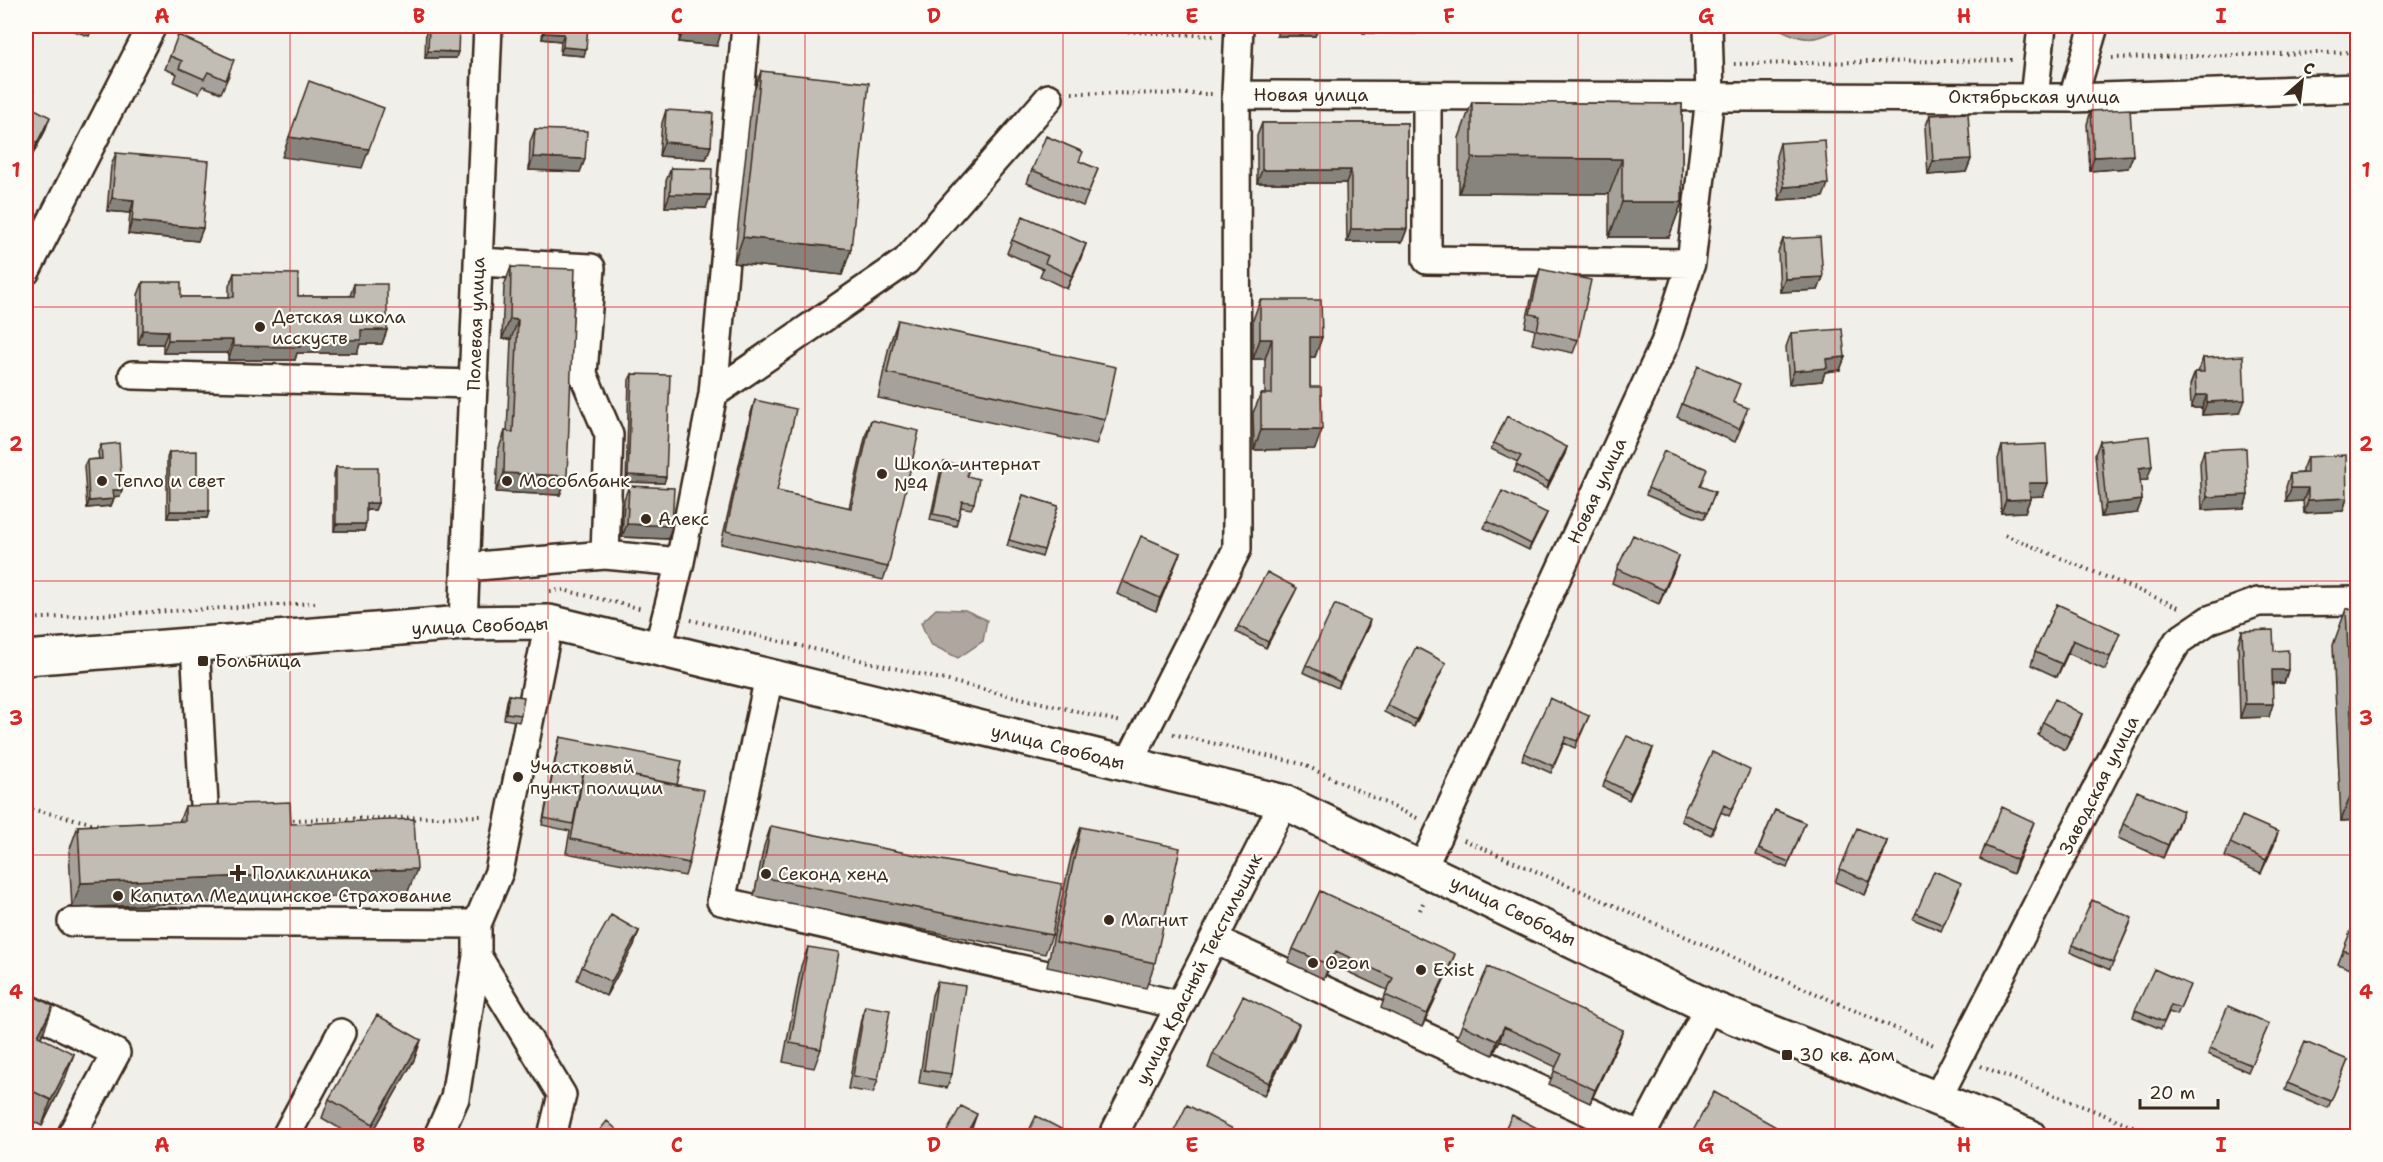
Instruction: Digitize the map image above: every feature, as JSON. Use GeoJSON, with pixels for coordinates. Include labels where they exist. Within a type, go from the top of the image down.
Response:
{"type":"FeatureCollection","features":[{"type":"Feature","properties":{"kind":"main road","name":"улица Свободы"},"geometry":{"type":"LineString","coordinates":[[26,658],[463,623],[549,622],[1284,802],[1708,1006],[2029,1137]]}},
{"type":"Feature","properties":{"kind":"street"},"geometry":{"type":"LineString","coordinates":[[26,271],[152,26]]}},
{"type":"Feature","properties":{"kind":"street","name":"Полевая улица"},"geometry":{"type":"LineString","coordinates":[[463,623],[488,26]]}},
{"type":"Feature","properties":{"kind":"street"},"geometry":{"type":"LineString","coordinates":[[658,649],[680,562],[713,394],[746,26]]}},
{"type":"Feature","properties":{"kind":"street","name":"Новая улица"},"geometry":{"type":"LineString","coordinates":[[1423,867],[1665,343],[1691,262],[1710,98],[1708,26]]}},
{"type":"Feature","properties":{"kind":"street"},"geometry":{"type":"LineString","coordinates":[[2034,98],[2042,26]]}},
{"type":"Feature","properties":{"kind":"street"},"geometry":{"type":"LineString","coordinates":[[2073,98],[2094,26]]}},
{"type":"Feature","properties":{"kind":"street"},"geometry":{"type":"LineString","coordinates":[[1128,764],[1237,549],[1236,94],[1238,31]]}},
{"type":"Feature","properties":{"kind":"street","name":"Октябрьская улица"},"geometry":{"type":"LineString","coordinates":[[1710,98],[2073,98],[2358,88]]}},
{"type":"Feature","properties":{"kind":"street","name":"Новая улица"},"geometry":{"type":"LineString","coordinates":[[1236,94],[1710,98]]}},
{"type":"Feature","properties":{"kind":"street"},"geometry":{"type":"LineString","coordinates":[[1427,96],[1427,260],[1691,262]]}},
{"type":"Feature","properties":{"kind":"street"},"geometry":{"type":"LineString","coordinates":[[713,394],[906,261],[1049,98]]}},
{"type":"Feature","properties":{"kind":"street"},"geometry":{"type":"LineString","coordinates":[[478,262],[591,268],[583,374],[609,435],[605,555]]}},
{"type":"Feature","properties":{"kind":"street"},"geometry":{"type":"LineString","coordinates":[[134,375],[474,384]]}},
{"type":"Feature","properties":{"kind":"street"},"geometry":{"type":"LineString","coordinates":[[466,567],[605,555],[680,562]]}},
{"type":"Feature","properties":{"kind":"street","name":"Заводская улица"},"geometry":{"type":"LineString","coordinates":[[1937,1099],[2141,703],[2178,641],[2209,620],[2258,602],[2358,601]]}},
{"type":"Feature","properties":{"kind":"street"},"geometry":{"type":"LineString","coordinates":[[438,1137],[455,1098],[477,956],[477,924],[499,872],[549,622]]}},
{"type":"Feature","properties":{"kind":"street"},"geometry":{"type":"LineString","coordinates":[[195,644],[205,822]]}},
{"type":"Feature","properties":{"kind":"street"},"geometry":{"type":"LineString","coordinates":[[769,677],[721,901],[1179,1005]]}},
{"type":"Feature","properties":{"kind":"street","name":"улица Красный Текстильщик"},"geometry":{"type":"LineString","coordinates":[[1113,1137],[1284,802]]}},
{"type":"Feature","properties":{"kind":"street"},"geometry":{"type":"LineString","coordinates":[[72,922],[477,924]]}},
{"type":"Feature","properties":{"kind":"street"},"geometry":{"type":"LineString","coordinates":[[1215,940],[1641,1136],[1708,1006]]}},
{"type":"Feature","properties":{"kind":"street"},"geometry":{"type":"LineString","coordinates":[[477,956],[562,1095],[553,1136]]}},
{"type":"Feature","properties":{"kind":"street"},"geometry":{"type":"LineString","coordinates":[[26,1008],[116,1053],[71,1137]]}},
{"type":"Feature","properties":{"kind":"street"},"geometry":{"type":"LineString","coordinates":[[286,1137],[341,1033]]}},
{"type":"Feature","properties":{"kind":"path"},"geometry":{"type":"LineString","coordinates":[[1026,26],[1238,31]]}},
{"type":"Feature","properties":{"kind":"path"},"geometry":{"type":"LineString","coordinates":[[1049,98],[1060,93],[1236,94]]}},
{"type":"Feature","properties":{"kind":"path"},"geometry":{"type":"LineString","coordinates":[[2005,535],[2209,620]]}},
{"type":"Feature","properties":{"kind":"path"},"geometry":{"type":"LineString","coordinates":[[26,808],[105,827]]}},
{"type":"Feature","properties":{"kind":"path"},"geometry":{"type":"LineString","coordinates":[[286,820],[510,816]]}},
{"type":"Feature","properties":{"kind":"shaded area"},"geometry":{"type":"Polygon","coordinates":[[[1774,26],[1844,26],[1817,38],[1801,38],[1774,26]]]}},
{"type":"Feature","properties":{"kind":"shaded area"},"geometry":{"type":"Polygon","coordinates":[[[936,609],[965,610],[987,620],[983,641],[958,658],[930,644],[921,623],[936,609]]]}},
{"type":"Feature","properties":{"kind":"building"},"geometry":{"type":"Polygon","coordinates":[[[429,26],[459,26],[458,52],[428,51],[429,26]]]}},
{"type":"Feature","properties":{"kind":"building"},"geometry":{"type":"Polygon","coordinates":[[[544,26],[588,26],[586,49],[563,47],[564,34],[544,33],[544,26]]]}},
{"type":"Feature","properties":{"kind":"building"},"geometry":{"type":"Polygon","coordinates":[[[684,26],[722,26],[721,33],[684,29],[684,26]]]}},
{"type":"Feature","properties":{"kind":"building"},"geometry":{"type":"Polygon","coordinates":[[[178,35],[234,60],[226,80],[208,72],[204,79],[179,68],[182,61],[170,56],[178,35]]]}},
{"type":"Feature","properties":{"kind":"building"},"geometry":{"type":"Polygon","coordinates":[[[761,71],[869,83],[851,249],[743,237],[761,71]]]}},
{"type":"Feature","properties":{"kind":"building"},"geometry":{"type":"Polygon","coordinates":[[[309,81],[384,108],[369,149],[289,137],[309,81]]]}},
{"type":"Feature","properties":{"kind":"building"},"geometry":{"type":"Polygon","coordinates":[[[26,86],[34,91],[27,105],[50,117],[37,143],[26,137],[26,86]]]}},
{"type":"Feature","properties":{"kind":"building"},"geometry":{"type":"Polygon","coordinates":[[[1472,102],[1682,104],[1682,202],[1622,202],[1622,159],[1472,158],[1472,102]]]}},
{"type":"Feature","properties":{"kind":"building"},"geometry":{"type":"Polygon","coordinates":[[[2130,109],[2133,155],[2094,157],[2091,111],[2130,109]]]}},
{"type":"Feature","properties":{"kind":"building"},"geometry":{"type":"Polygon","coordinates":[[[666,110],[713,113],[711,146],[664,142],[666,110]]]}},
{"type":"Feature","properties":{"kind":"building"},"geometry":{"type":"Polygon","coordinates":[[[1968,113],[1971,159],[1933,161],[1930,115],[1968,113]]]}},
{"type":"Feature","properties":{"kind":"building"},"geometry":{"type":"Polygon","coordinates":[[[1262,123],[1407,123],[1407,229],[1351,229],[1351,170],[1262,170],[1262,123]]]}},
{"type":"Feature","properties":{"kind":"building"},"geometry":{"type":"Polygon","coordinates":[[[535,129],[587,131],[585,159],[533,157],[535,129]]]}},
{"type":"Feature","properties":{"kind":"building"},"geometry":{"type":"Polygon","coordinates":[[[1046,136],[1083,152],[1079,161],[1098,169],[1088,193],[1032,170],[1046,136]]]}},
{"type":"Feature","properties":{"kind":"building"},"geometry":{"type":"Polygon","coordinates":[[[1825,140],[1828,184],[1784,187],[1780,143],[1825,140]]]}},
{"type":"Feature","properties":{"kind":"building"},"geometry":{"type":"Polygon","coordinates":[[[116,153],[209,161],[203,228],[132,221],[134,200],[112,198],[116,153]]]}},
{"type":"Feature","properties":{"kind":"building"},"geometry":{"type":"Polygon","coordinates":[[[671,168],[712,169],[711,195],[670,194],[671,168]]]}},
{"type":"Feature","properties":{"kind":"building"},"geometry":{"type":"Polygon","coordinates":[[[1023,216],[1086,244],[1072,276],[1045,263],[1048,256],[1012,240],[1023,216]]]}},
{"type":"Feature","properties":{"kind":"building"},"geometry":{"type":"Polygon","coordinates":[[[1820,237],[1823,277],[1785,279],[1783,239],[1820,237]]]}},
{"type":"Feature","properties":{"kind":"building"},"geometry":{"type":"Polygon","coordinates":[[[511,267],[575,269],[567,476],[504,473],[505,431],[513,432],[518,320],[510,319],[511,267]]]}},
{"type":"Feature","properties":{"kind":"building"},"geometry":{"type":"Polygon","coordinates":[[[1540,269],[1591,280],[1578,340],[1537,330],[1540,316],[1530,314],[1540,269]]]}},
{"type":"Feature","properties":{"kind":"building","name":"Детская школа исскуств"},"geometry":{"type":"Polygon","coordinates":[[[234,273],[298,274],[298,296],[354,296],[354,284],[387,284],[387,330],[361,330],[361,340],[300,339],[300,347],[233,346],[233,340],[168,340],[168,331],[143,330],[143,282],[181,282],[181,297],[234,297],[234,273]]]}},
{"type":"Feature","properties":{"kind":"building"},"geometry":{"type":"Polygon","coordinates":[[[1260,300],[1321,300],[1322,337],[1310,337],[1310,387],[1321,387],[1322,430],[1261,430],[1261,394],[1272,394],[1272,339],[1260,339],[1260,300]]]}},
{"type":"Feature","properties":{"kind":"building"},"geometry":{"type":"Polygon","coordinates":[[[898,320],[1116,367],[1105,419],[887,373],[898,320]]]}},
{"type":"Feature","properties":{"kind":"building"},"geometry":{"type":"Polygon","coordinates":[[[1842,329],[1845,357],[1826,359],[1827,368],[1794,371],[1791,333],[1842,329]]]}},
{"type":"Feature","properties":{"kind":"building"},"geometry":{"type":"Polygon","coordinates":[[[2243,356],[2245,400],[2207,402],[2207,395],[2196,395],[2195,372],[2204,372],[2203,358],[2243,356]]]}},
{"type":"Feature","properties":{"kind":"building"},"geometry":{"type":"Polygon","coordinates":[[[1698,366],[1740,384],[1733,402],[1748,408],[1739,429],[1682,404],[1698,366]]]}},
{"type":"Feature","properties":{"kind":"building"},"geometry":{"type":"Polygon","coordinates":[[[632,374],[670,375],[666,477],[628,475],[632,374]]]}},
{"type":"Feature","properties":{"kind":"building","name":"Школа-интернат №4"},"geometry":{"type":"Polygon","coordinates":[[[755,400],[796,409],[777,491],[851,508],[871,420],[919,431],[888,567],[726,531],[755,400]]]}},
{"type":"Feature","properties":{"kind":"building"},"geometry":{"type":"Polygon","coordinates":[[[1507,416],[1567,447],[1549,482],[1516,465],[1521,456],[1494,443],[1507,416]]]}},
{"type":"Feature","properties":{"kind":"building"},"geometry":{"type":"Polygon","coordinates":[[[2149,436],[2152,466],[2139,468],[2142,500],[2106,504],[2100,441],[2149,436]]]}},
{"type":"Feature","properties":{"kind":"building","name":"Тепло и свет"},"geometry":{"type":"Polygon","coordinates":[[[119,443],[122,490],[113,490],[114,499],[89,501],[87,460],[102,459],[101,445],[119,443]]]}},
{"type":"Feature","properties":{"kind":"building"},"geometry":{"type":"Polygon","coordinates":[[[2046,444],[2048,483],[2029,483],[2030,499],[2006,500],[2002,446],[2046,444]]]}},
{"type":"Feature","properties":{"kind":"building"},"geometry":{"type":"Polygon","coordinates":[[[2246,448],[2248,495],[2207,497],[2204,450],[2246,448]]]}},
{"type":"Feature","properties":{"kind":"building"},"geometry":{"type":"Polygon","coordinates":[[[197,451],[197,479],[209,478],[209,511],[170,511],[169,452],[197,451]]]}},
{"type":"Feature","properties":{"kind":"building"},"geometry":{"type":"Polygon","coordinates":[[[1664,451],[1707,469],[1700,486],[1715,492],[1707,513],[1648,488],[1664,451]]]}},
{"type":"Feature","properties":{"kind":"building"},"geometry":{"type":"Polygon","coordinates":[[[2346,455],[2347,498],[2308,500],[2308,488],[2291,488],[2290,474],[2307,473],[2307,457],[2346,455]]]}},
{"type":"Feature","properties":{"kind":"building"},"geometry":{"type":"Polygon","coordinates":[[[944,462],[969,467],[967,476],[979,479],[974,503],[962,501],[958,519],[933,514],[944,462]]]}},
{"type":"Feature","properties":{"kind":"building"},"geometry":{"type":"Polygon","coordinates":[[[336,467],[378,467],[378,503],[366,503],[366,524],[336,524],[336,467]]]}},
{"type":"Feature","properties":{"kind":"building"},"geometry":{"type":"Polygon","coordinates":[[[629,486],[674,488],[672,526],[627,524],[629,486]]]}},
{"type":"Feature","properties":{"kind":"building"},"geometry":{"type":"Polygon","coordinates":[[[1502,491],[1547,513],[1531,544],[1487,521],[1502,491]]]}},
{"type":"Feature","properties":{"kind":"building"},"geometry":{"type":"Polygon","coordinates":[[[1023,495],[1058,506],[1044,550],[1009,540],[1023,495]]]}},
{"type":"Feature","properties":{"kind":"building"},"geometry":{"type":"Polygon","coordinates":[[[1633,535],[1679,556],[1664,590],[1617,569],[1633,535]]]}},
{"type":"Feature","properties":{"kind":"building"},"geometry":{"type":"Polygon","coordinates":[[[1141,536],[1180,553],[1160,598],[1122,581],[1141,536]]]}},
{"type":"Feature","properties":{"kind":"building"},"geometry":{"type":"Polygon","coordinates":[[[1267,572],[1297,588],[1268,642],[1238,626],[1267,572]]]}},
{"type":"Feature","properties":{"kind":"building"},"geometry":{"type":"Polygon","coordinates":[[[1335,604],[1370,620],[1340,682],[1306,665],[1335,604]]]}},
{"type":"Feature","properties":{"kind":"building"},"geometry":{"type":"Polygon","coordinates":[[[2057,604],[2120,633],[2110,657],[2073,640],[2062,664],[2035,652],[2057,604]]]}},
{"type":"Feature","properties":{"kind":"building"},"geometry":{"type":"Polygon","coordinates":[[[2346,609],[2358,609],[2358,785],[2354,786],[2346,609]]]}},
{"type":"Feature","properties":{"kind":"building"},"geometry":{"type":"Polygon","coordinates":[[[2273,630],[2274,651],[2288,650],[2288,670],[2272,670],[2273,704],[2245,704],[2242,631],[2273,630]]]}},
{"type":"Feature","properties":{"kind":"building"},"geometry":{"type":"Polygon","coordinates":[[[1416,647],[1446,663],[1416,720],[1387,705],[1416,647]]]}},
{"type":"Feature","properties":{"kind":"building"},"geometry":{"type":"Polygon","coordinates":[[[509,695],[524,697],[521,715],[506,713],[509,695]]]}},
{"type":"Feature","properties":{"kind":"building"},"geometry":{"type":"Polygon","coordinates":[[[1550,698],[1589,716],[1577,741],[1566,737],[1553,766],[1524,753],[1550,698]]]}},
{"type":"Feature","properties":{"kind":"building"},"geometry":{"type":"Polygon","coordinates":[[[2055,699],[2082,714],[2070,737],[2043,722],[2055,699]]]}},
{"type":"Feature","properties":{"kind":"building"},"geometry":{"type":"Polygon","coordinates":[[[1627,736],[1653,748],[1631,793],[1605,780],[1627,736]]]}},
{"type":"Feature","properties":{"kind":"building"},"geometry":{"type":"Polygon","coordinates":[[[560,737],[682,761],[677,785],[585,766],[573,824],[544,818],[560,737]]]}},
{"type":"Feature","properties":{"kind":"building"},"geometry":{"type":"Polygon","coordinates":[[[1712,752],[1750,770],[1732,809],[1724,805],[1714,828],[1683,814],[1712,752]]]}},
{"type":"Feature","properties":{"kind":"building"},"geometry":{"type":"Polygon","coordinates":[[[585,766],[704,790],[689,863],[571,839],[585,766]]]}},
{"type":"Feature","properties":{"kind":"building"},"geometry":{"type":"Polygon","coordinates":[[[2137,791],[2183,811],[2168,845],[2123,824],[2137,791]]]}},
{"type":"Feature","properties":{"kind":"building"},"geometry":{"type":"Polygon","coordinates":[[[290,802],[291,824],[414,819],[417,869],[81,883],[78,826],[185,821],[185,806],[290,802]]]}},
{"type":"Feature","properties":{"kind":"building"},"geometry":{"type":"Polygon","coordinates":[[[2002,807],[2034,822],[2017,860],[1985,846],[2002,807]]]}},
{"type":"Feature","properties":{"kind":"building"},"geometry":{"type":"Polygon","coordinates":[[[1775,810],[1805,823],[1789,862],[1759,849],[1775,810]]]}},
{"type":"Feature","properties":{"kind":"building"},"geometry":{"type":"Polygon","coordinates":[[[2242,816],[2278,832],[2266,860],[2230,843],[2242,816]]]}},
{"type":"Feature","properties":{"kind":"building"},"geometry":{"type":"Polygon","coordinates":[[[771,826],[1062,884],[1052,935],[761,877],[771,826]]]}},
{"type":"Feature","properties":{"kind":"building","name":"Магнит"},"geometry":{"type":"Polygon","coordinates":[[[1081,827],[1180,848],[1155,963],[1056,942],[1081,827]]]}},
{"type":"Feature","properties":{"kind":"building"},"geometry":{"type":"Polygon","coordinates":[[[1857,828],[1887,841],[1870,882],[1840,869],[1857,828]]]}},
{"type":"Feature","properties":{"kind":"building"},"geometry":{"type":"Polygon","coordinates":[[[1934,871],[1961,883],[1943,925],[1916,913],[1934,871]]]}},
{"type":"Feature","properties":{"kind":"building"},"geometry":{"type":"Polygon","coordinates":[[[1320,891],[1455,954],[1427,1014],[1385,995],[1393,978],[1336,951],[1329,965],[1293,949],[1320,891]]]}},
{"type":"Feature","properties":{"kind":"building"},"geometry":{"type":"Polygon","coordinates":[[[2092,900],[2132,918],[2113,963],[2072,945],[2092,900]]]}},
{"type":"Feature","properties":{"kind":"building"},"geometry":{"type":"Polygon","coordinates":[[[2358,913],[2358,956],[2343,950],[2358,913]]]}},
{"type":"Feature","properties":{"kind":"building"},"geometry":{"type":"Polygon","coordinates":[[[611,915],[639,931],[611,982],[582,967],[611,915]]]}},
{"type":"Feature","properties":{"kind":"building"},"geometry":{"type":"Polygon","coordinates":[[[808,947],[839,952],[821,1049],[790,1043],[808,947]]]}},
{"type":"Feature","properties":{"kind":"building"},"geometry":{"type":"Polygon","coordinates":[[[1488,967],[1623,1030],[1595,1090],[1554,1071],[1562,1054],[1504,1027],[1497,1041],[1462,1025],[1488,967]]]}},
{"type":"Feature","properties":{"kind":"building"},"geometry":{"type":"Polygon","coordinates":[[[2154,969],[2190,985],[2180,1008],[2171,1005],[2164,1022],[2135,1010],[2154,969]]]}},
{"type":"Feature","properties":{"kind":"building"},"geometry":{"type":"Polygon","coordinates":[[[937,982],[965,986],[952,1074],[924,1070],[937,982]]]}},
{"type":"Feature","properties":{"kind":"building"},"geometry":{"type":"Polygon","coordinates":[[[26,992],[53,1006],[38,1036],[74,1054],[51,1100],[26,1088],[26,992]]]}},
{"type":"Feature","properties":{"kind":"building"},"geometry":{"type":"Polygon","coordinates":[[[1243,996],[1299,1024],[1269,1083],[1213,1054],[1243,996]]]}},
{"type":"Feature","properties":{"kind":"building"},"geometry":{"type":"Polygon","coordinates":[[[865,1006],[890,1010],[878,1080],[853,1076],[865,1006]]]}},
{"type":"Feature","properties":{"kind":"building"},"geometry":{"type":"Polygon","coordinates":[[[2228,1006],[2269,1024],[2251,1065],[2210,1048],[2228,1006]]]}},
{"type":"Feature","properties":{"kind":"building"},"geometry":{"type":"Polygon","coordinates":[[[377,1015],[421,1040],[373,1124],[329,1099],[377,1015]]]}},
{"type":"Feature","properties":{"kind":"building"},"geometry":{"type":"Polygon","coordinates":[[[2305,1042],[2348,1060],[2331,1101],[2287,1083],[2305,1042]]]}},
{"type":"Feature","properties":{"kind":"building"},"geometry":{"type":"Polygon","coordinates":[[[1714,1092],[1794,1137],[1703,1137],[1693,1131],[1714,1092]]]}},
{"type":"Feature","properties":{"kind":"building"},"geometry":{"type":"Polygon","coordinates":[[[1187,1105],[1243,1134],[1242,1137],[1171,1137],[1187,1105]]]}},
{"type":"Feature","properties":{"kind":"building"},"geometry":{"type":"Polygon","coordinates":[[[961,1106],[977,1114],[965,1137],[944,1137],[961,1106]]]}},
{"type":"Feature","properties":{"kind":"building"},"geometry":{"type":"Polygon","coordinates":[[[1512,1115],[1554,1137],[1501,1137],[1512,1115]]]}},
{"type":"Feature","properties":{"kind":"building"},"geometry":{"type":"Polygon","coordinates":[[[1036,1116],[1071,1134],[1070,1137],[1026,1137],[1036,1116]]]}},
{"type":"Feature","properties":{"kind":"building"},"geometry":{"type":"Polygon","coordinates":[[[607,1121],[625,1137],[594,1137],[607,1121]]]}},
{"type":"Feature","properties":{"kind":"place","name":"Детская школа исскуств"},"geometry":{"type":"Point","coordinates":[260,327]}},
{"type":"Feature","properties":{"kind":"place","name":"Школа-интернат №4"},"geometry":{"type":"Point","coordinates":[882,474]}},
{"type":"Feature","properties":{"kind":"place","name":"Тепло и свет"},"geometry":{"type":"Point","coordinates":[102,481]}},
{"type":"Feature","properties":{"kind":"place","name":"Мособлбанк"},"geometry":{"type":"Point","coordinates":[507,481]}},
{"type":"Feature","properties":{"kind":"place","name":"Алекс"},"geometry":{"type":"Point","coordinates":[646,519]}},
{"type":"Feature","properties":{"kind":"place","name":"Больница"},"geometry":{"type":"Point","coordinates":[203,661]}},
{"type":"Feature","properties":{"kind":"place","name":"Участковый пункт полиции"},"geometry":{"type":"Point","coordinates":[518,777]}},
{"type":"Feature","properties":{"kind":"place","name":"Поликлиника"},"geometry":{"type":"Point","coordinates":[238,873]}},
{"type":"Feature","properties":{"kind":"place","name":"Секонд хенд"},"geometry":{"type":"Point","coordinates":[766,874]}},
{"type":"Feature","properties":{"kind":"place","name":"Капитал Медицинское Страхование"},"geometry":{"type":"Point","coordinates":[118,896]}},
{"type":"Feature","properties":{"kind":"place","name":"Магнит"},"geometry":{"type":"Point","coordinates":[1109,920]}},
{"type":"Feature","properties":{"kind":"place","name":"Ozon"},"geometry":{"type":"Point","coordinates":[1313,963]}},
{"type":"Feature","properties":{"kind":"place","name":"Exist"},"geometry":{"type":"Point","coordinates":[1421,970]}},
{"type":"Feature","properties":{"kind":"place","name":"30 кв. дом"},"geometry":{"type":"Point","coordinates":[1787,1055]}}]}
